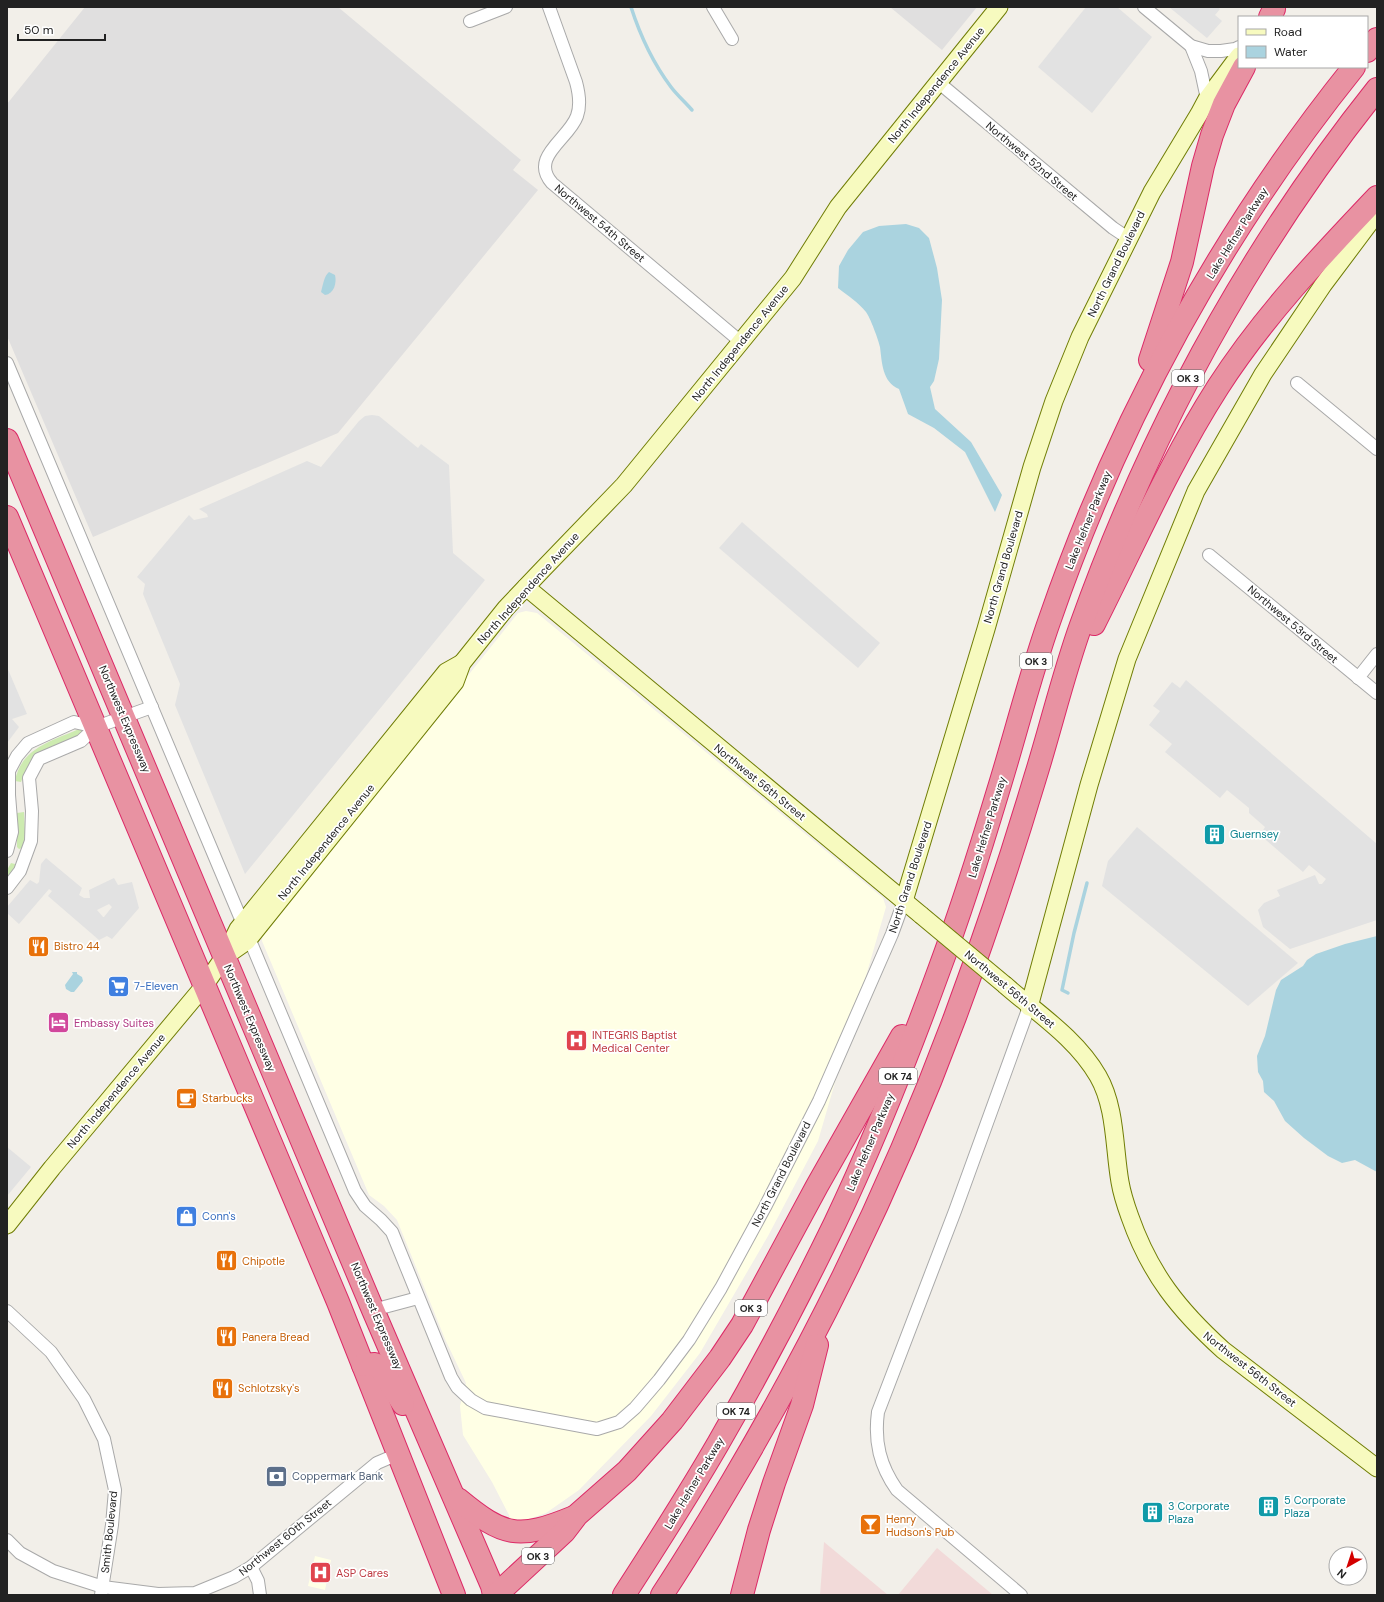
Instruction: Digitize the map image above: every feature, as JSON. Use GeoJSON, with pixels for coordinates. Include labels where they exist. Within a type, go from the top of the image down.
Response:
{"type":"FeatureCollection","features":[{"type":"Feature","properties":{"kind":"highway"},"geometry":{"type":"LineString","coordinates":[[1368,51],[1377,39]]}},
{"type":"Feature","properties":{"kind":"highway"},"geometry":{"type":"LineString","coordinates":[[1131,422],[1182,262],[1203,166],[1212,135],[1224,104],[1243,68]]}},
{"type":"Feature","properties":{"kind":"highway","name":"Lake Hefner Parkway"},"geometry":{"type":"LineString","coordinates":[[624,1595],[676,1514],[721,1439],[788,1317],[836,1221],[854,1180],[906,1058],[939,971],[970,882],[999,790],[1021,710],[1048,622],[1099,491],[1131,422],[1178,329],[1234,235],[1269,181],[1353,68]]}},
{"type":"Feature","properties":{"kind":"highway","name":"OK 3"},"geometry":{"type":"LineString","coordinates":[[742,1595],[759,1530],[802,1405],[824,1313],[893,1169],[925,1094],[955,1017],[990,918],[1032,790],[1057,698],[1080,628],[1118,528],[1139,478],[1174,405],[1228,306],[1294,201],[1342,133],[1377,89]]}},
{"type":"Feature","properties":{"kind":"highway"},"geometry":{"type":"LineString","coordinates":[[1057,698],[1171,471],[1218,387],[1286,295],[1377,197]]}},
{"type":"Feature","properties":{"kind":"highway","name":"Northwest Expressway"},"geometry":{"type":"LineString","coordinates":[[7,440],[224,957],[495,1595]]}},
{"type":"Feature","properties":{"kind":"highway"},"geometry":{"type":"LineString","coordinates":[[7,517],[324,1269],[454,1595]]}},
{"type":"Feature","properties":{"kind":"highway","name":"OK 3"},"geometry":{"type":"LineString","coordinates":[[495,1595],[564,1532],[577,1515],[627,1471],[672,1421],[699,1386],[737,1332],[817,1186],[939,971]]}},
{"type":"Feature","properties":{"kind":"highway"},"geometry":{"type":"LineString","coordinates":[[324,1269],[362,1309],[374,1310]]}},
{"type":"Feature","properties":{"kind":"highway","name":"OK 74"},"geometry":{"type":"LineString","coordinates":[[662,1595],[682,1565],[755,1442],[824,1313]]}},
{"type":"Feature","properties":{"kind":"highway"},"geometry":{"type":"LineString","coordinates":[[363,1365],[375,1364],[381,1369],[438,1461]]}},
{"type":"Feature","properties":{"kind":"highway"},"geometry":{"type":"LineString","coordinates":[[454,1496],[479,1517],[492,1525],[508,1530],[524,1532],[538,1530],[577,1515]]}},
{"type":"Feature","properties":{"kind":"street"},"geometry":{"type":"LineString","coordinates":[[470,21],[506,7]]}},
{"type":"Feature","properties":{"kind":"street","name":"Northwest 54th Street"},"geometry":{"type":"LineString","coordinates":[[549,7],[576,82],[579,95],[579,107],[573,124],[545,159],[544,168],[546,176],[741,342]]}},
{"type":"Feature","properties":{"kind":"street"},"geometry":{"type":"LineString","coordinates":[[713,7],[732,39]]}},
{"type":"Feature","properties":{"kind":"street","name":"North Independence Avenue"},"geometry":{"type":"LineString","coordinates":[[7,1225],[52,1168],[204,986],[224,957],[455,682],[462,663],[526,587],[624,485],[741,342],[801,266],[838,207],[999,7]]}},
{"type":"Feature","properties":{"kind":"street"},"geometry":{"type":"LineString","coordinates":[[1144,7],[1191,46],[1208,51],[1221,51],[1238,48]]}},
{"type":"Feature","properties":{"kind":"street"},"geometry":{"type":"LineString","coordinates":[[1191,46],[1202,71],[1207,99]]}},
{"type":"Feature","properties":{"kind":"street","name":"North Grand Boulevard"},"geometry":{"type":"LineString","coordinates":[[418,1298],[451,1377],[457,1387],[471,1400],[485,1408],[597,1428],[618,1422],[635,1408],[690,1340],[721,1288],[765,1207],[819,1101],[892,934],[904,901],[986,629],[1032,465],[1054,401],[1080,337],[1152,192],[1207,99],[1238,57]]}},
{"type":"Feature","properties":{"kind":"street","name":"Northwest 52nd Street"},"geometry":{"type":"LineString","coordinates":[[938,82],[1107,223],[1128,238]]}},
{"type":"Feature","properties":{"kind":"street"},"geometry":{"type":"LineString","coordinates":[[1021,1595],[897,1490],[888,1478],[883,1467],[877,1443],[876,1427],[878,1412],[952,1219],[1029,1006],[1089,785],[1127,659],[1196,491],[1263,374],[1323,285],[1377,213]]}},
{"type":"Feature","properties":{"kind":"street"},"geometry":{"type":"LineString","coordinates":[[7,363],[355,1191],[365,1206],[392,1232],[418,1298],[374,1310]]}},
{"type":"Feature","properties":{"kind":"street"},"geometry":{"type":"LineString","coordinates":[[1297,383],[1377,449]]}},
{"type":"Feature","properties":{"kind":"street","name":"Northwest 53rd Street"},"geometry":{"type":"LineString","coordinates":[[1209,555],[1377,693]]}},
{"type":"Feature","properties":{"kind":"street","name":"Northwest 56th Street"},"geometry":{"type":"LineString","coordinates":[[526,587],[1005,985],[1075,1045],[1099,1077],[1110,1113],[1120,1183],[1128,1210],[1139,1242],[1164,1286],[1184,1313],[1199,1329],[1223,1350],[1377,1468]]}},
{"type":"Feature","properties":{"kind":"street"},"geometry":{"type":"LineString","coordinates":[[1358,678],[1377,654]]}},
{"type":"Feature","properties":{"kind":"street"},"geometry":{"type":"LineString","coordinates":[[7,888],[20,871],[31,841],[32,812],[29,778],[39,759],[82,741],[96,727],[152,707]]}},
{"type":"Feature","properties":{"kind":"street"},"geometry":{"type":"LineString","coordinates":[[24,862],[7,851],[12,832],[9,771],[17,756],[28,743],[74,722],[96,727]]}},
{"type":"Feature","properties":{"kind":"street"},"geometry":{"type":"LineString","coordinates":[[9,795],[30,795]]}},
{"type":"Feature","properties":{"kind":"street","name":"Smith Boulevard"},"geometry":{"type":"LineString","coordinates":[[7,1311],[51,1352],[84,1399],[104,1439],[116,1490],[102,1591]]}},
{"type":"Feature","properties":{"kind":"street","name":"Northwest 60th Street"},"geometry":{"type":"LineString","coordinates":[[7,1540],[20,1553],[53,1570],[102,1591],[158,1594],[195,1593],[234,1578],[251,1566],[377,1463],[398,1454]]}},
{"type":"Feature","properties":{"kind":"street"},"geometry":{"type":"LineString","coordinates":[[251,1566],[258,1581],[260,1595]]}},
{"type":"Feature","properties":{"kind":"shaded area"},"geometry":{"type":"Polygon","coordinates":[[[85,7],[338,7],[521,160],[513,170],[538,190],[338,433],[93,537],[7,336],[7,104],[85,7]]]}},
{"type":"Feature","properties":{"kind":"shaded area"},"geometry":{"type":"Polygon","coordinates":[[[890,7],[977,7],[942,50],[890,7]]]}},
{"type":"Feature","properties":{"kind":"shaded area"},"geometry":{"type":"Polygon","coordinates":[[[1086,7],[1117,7],[1152,37],[1092,113],[1038,67],[1086,7]]]}},
{"type":"Feature","properties":{"kind":"shaded area"},"geometry":{"type":"Polygon","coordinates":[[[1169,7],[1218,7],[1220,9],[1215,15],[1222,21],[1207,38],[1169,7]]]}},
{"type":"Feature","properties":{"kind":"shaded area"},"geometry":{"type":"Polygon","coordinates":[[[365,416],[379,416],[418,448],[421,444],[449,465],[453,553],[485,580],[245,874],[175,705],[180,684],[143,594],[145,584],[137,577],[189,515],[194,520],[208,517],[207,514],[199,509],[307,461],[321,467],[359,421],[365,416]]]}},
{"type":"Feature","properties":{"kind":"shaded area"},"geometry":{"type":"Polygon","coordinates":[[[742,522],[880,643],[858,668],[719,548],[742,522]]]}},
{"type":"Feature","properties":{"kind":"shaded area","name":"INTEGRIS Baptist Medical Center"},"geometry":{"type":"Polygon","coordinates":[[[526,611],[537,613],[883,898],[886,907],[818,1141],[768,1236],[700,1353],[651,1416],[579,1490],[546,1513],[526,1520],[511,1519],[492,1482],[463,1435],[460,1406],[466,1383],[445,1339],[397,1220],[384,1206],[369,1195],[262,941],[263,932],[518,613],[526,611]]]}},
{"type":"Feature","properties":{"kind":"shaded area"},"geometry":{"type":"Polygon","coordinates":[[[7,667],[27,714],[12,719],[19,727],[7,743],[7,667]]]}},
{"type":"Feature","properties":{"kind":"shaded area"},"geometry":{"type":"Polygon","coordinates":[[[1186,680],[1377,844],[1377,920],[1290,949],[1263,927],[1258,910],[1264,903],[1280,896],[1277,890],[1315,875],[1319,884],[1322,884],[1326,879],[1309,865],[1303,872],[1260,835],[1265,827],[1249,813],[1249,808],[1227,790],[1220,798],[1165,752],[1172,744],[1149,725],[1160,711],[1153,706],[1172,682],[1180,688],[1186,680]]]}},
{"type":"Feature","properties":{"kind":"shaded area"},"geometry":{"type":"Polygon","coordinates":[[[1137,827],[1298,963],[1248,1006],[1102,886],[1108,861],[1137,827]]]}},
{"type":"Feature","properties":{"kind":"shaded area"},"geometry":{"type":"Polygon","coordinates":[[[46,858],[82,888],[79,895],[84,898],[90,898],[89,890],[114,878],[118,885],[132,882],[139,908],[112,939],[107,936],[99,940],[48,896],[52,891],[49,889],[19,924],[7,913],[7,907],[30,880],[37,884],[39,882],[41,864],[46,858]],[[109,904],[97,910],[104,917],[112,907],[109,904]]]}},
{"type":"Feature","properties":{"kind":"shaded area"},"geometry":{"type":"Polygon","coordinates":[[[7,1147],[31,1167],[7,1196],[7,1147]]]}},
{"type":"Feature","properties":{"kind":"shaded area"},"geometry":{"type":"Polygon","coordinates":[[[824,1542],[888,1595],[820,1595],[824,1542]]]}},
{"type":"Feature","properties":{"kind":"shaded area"},"geometry":{"type":"Polygon","coordinates":[[[937,1548],[993,1595],[898,1595],[937,1548]]]}},
{"type":"Feature","properties":{"kind":"shaded area","name":"ASP Cares"},"geometry":{"type":"Polygon","coordinates":[[[315,1556],[331,1560],[325,1590],[308,1586],[315,1556]]]}},
{"type":"Feature","properties":{"kind":"green space"},"geometry":{"type":"Polygon","coordinates":[[[79,729],[85,729],[86,734],[33,760],[25,772],[21,782],[15,781],[18,770],[31,753],[48,742],[79,729]]]}},
{"type":"Feature","properties":{"kind":"green space"},"geometry":{"type":"Polygon","coordinates":[[[24,812],[24,847],[19,849],[17,847],[17,813],[24,812]]]}},
{"type":"Feature","properties":{"kind":"green space"},"geometry":{"type":"Polygon","coordinates":[[[11,863],[15,864],[15,866],[7,880],[7,870],[11,863]]]}},
{"type":"Feature","properties":{"kind":"water"},"geometry":{"type":"Polygon","coordinates":[[[906,224],[919,228],[929,238],[937,268],[942,300],[939,359],[934,381],[930,387],[935,409],[971,442],[1002,495],[995,512],[965,452],[934,428],[908,414],[899,389],[893,386],[886,377],[882,365],[879,344],[868,315],[860,305],[838,288],[839,266],[848,250],[863,232],[879,226],[906,224]]]}},
{"type":"Feature","properties":{"kind":"water"},"geometry":{"type":"Polygon","coordinates":[[[329,272],[335,275],[336,281],[331,293],[325,295],[321,292],[325,278],[329,272]]]}},
{"type":"Feature","properties":{"kind":"water"},"geometry":{"type":"Polygon","coordinates":[[[1377,936],[1377,1172],[1355,1160],[1342,1163],[1328,1156],[1285,1121],[1274,1101],[1264,1092],[1263,1081],[1258,1072],[1257,1056],[1265,1036],[1276,990],[1281,980],[1303,966],[1307,960],[1316,954],[1345,944],[1377,936]]]}},
{"type":"Feature","properties":{"kind":"water"},"geometry":{"type":"Polygon","coordinates":[[[72,972],[77,972],[77,974],[82,977],[83,981],[74,992],[66,989],[65,985],[73,974],[72,972]]]}},
{"type":"Feature","properties":{"kind":"waterway"},"geometry":{"type":"LineString","coordinates":[[631,7],[643,38],[658,68],[673,90],[692,110]]}},
{"type":"Feature","properties":{"kind":"waterway"},"geometry":{"type":"LineString","coordinates":[[1068,993],[1062,990],[1074,933],[1087,883]]}},
{"type":"Feature","properties":{"kind":"place","name":"Guernsey"},"geometry":{"type":"Point","coordinates":[1214,834]}},
{"type":"Feature","properties":{"kind":"place","name":"Bistro 44"},"geometry":{"type":"Point","coordinates":[39,946]}},
{"type":"Feature","properties":{"kind":"place","name":"7-Eleven"},"geometry":{"type":"Point","coordinates":[119,986]}},
{"type":"Feature","properties":{"kind":"place","name":"Embassy Suites"},"geometry":{"type":"Point","coordinates":[59,1023]}},
{"type":"Feature","properties":{"kind":"place","name":"INTEGRIS Baptist Medical Center"},"geometry":{"type":"Point","coordinates":[576,1041]}},
{"type":"Feature","properties":{"kind":"place","name":"Starbucks"},"geometry":{"type":"Point","coordinates":[186,1098]}},
{"type":"Feature","properties":{"kind":"place","name":"Conn's"},"geometry":{"type":"Point","coordinates":[186,1216]}},
{"type":"Feature","properties":{"kind":"place","name":"Chipotle"},"geometry":{"type":"Point","coordinates":[226,1261]}},
{"type":"Feature","properties":{"kind":"place","name":"Panera Bread"},"geometry":{"type":"Point","coordinates":[227,1337]}},
{"type":"Feature","properties":{"kind":"place","name":"Schlotzsky's"},"geometry":{"type":"Point","coordinates":[223,1388]}},
{"type":"Feature","properties":{"kind":"place","name":"Coppermark Bank"},"geometry":{"type":"Point","coordinates":[277,1476]}},
{"type":"Feature","properties":{"kind":"place","name":"5 Corporate Plaza"},"geometry":{"type":"Point","coordinates":[1268,1506]}},
{"type":"Feature","properties":{"kind":"place","name":"3 Corporate Plaza"},"geometry":{"type":"Point","coordinates":[1153,1512]}},
{"type":"Feature","properties":{"kind":"place","name":"Henry Hudson's Pub"},"geometry":{"type":"Point","coordinates":[871,1525]}},
{"type":"Feature","properties":{"kind":"place","name":"ASP Cares"},"geometry":{"type":"Point","coordinates":[320,1573]}}]}
